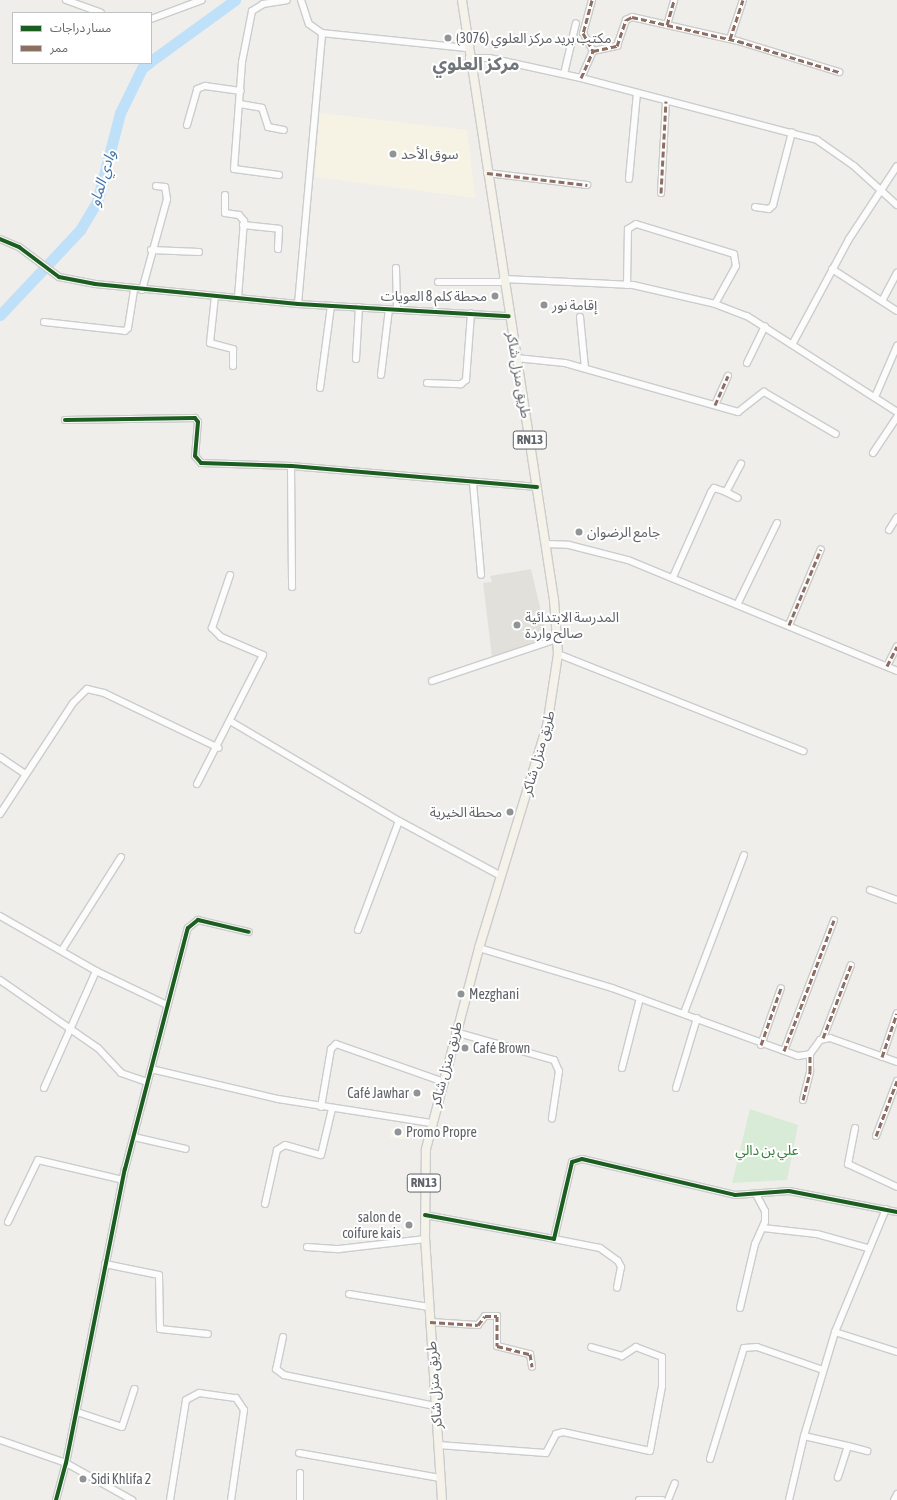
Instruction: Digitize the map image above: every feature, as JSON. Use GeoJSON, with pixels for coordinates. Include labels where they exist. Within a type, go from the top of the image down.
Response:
{"type":"FeatureCollection","features":[{"type":"Feature","properties":{"kind":"main road","name":"طريق منزل شاكر"},"geometry":{"type":"LineString","coordinates":[[442,1500],[425,1239],[424,1172],[431,1123],[441,1081],[479,948],[546,726],[558,654],[537,487],[503,281],[469,58],[462,0]]}},
{"type":"Feature","properties":{"kind":"street"},"geometry":{"type":"LineString","coordinates":[[66,0],[98,12]]}},
{"type":"Feature","properties":{"kind":"street"},"geometry":{"type":"LineString","coordinates":[[152,19],[202,0]]}},
{"type":"Feature","properties":{"kind":"street"},"geometry":{"type":"LineString","coordinates":[[279,175],[234,169],[242,62],[252,11],[263,4],[288,0]]}},
{"type":"Feature","properties":{"kind":"street"},"geometry":{"type":"LineString","coordinates":[[301,0],[309,24],[322,34],[468,48]]}},
{"type":"Feature","properties":{"kind":"street"},"geometry":{"type":"LineString","coordinates":[[592,0],[583,33],[593,51]]}},
{"type":"Feature","properties":{"kind":"street"},"geometry":{"type":"LineString","coordinates":[[667,25],[674,0]]}},
{"type":"Feature","properties":{"kind":"street"},"geometry":{"type":"LineString","coordinates":[[730,39],[743,0]]}},
{"type":"Feature","properties":{"kind":"street"},"geometry":{"type":"LineString","coordinates":[[593,51],[617,46],[628,18],[730,39],[839,72]]}},
{"type":"Feature","properties":{"kind":"street"},"geometry":{"type":"LineString","coordinates":[[564,74],[576,23]]}},
{"type":"Feature","properties":{"kind":"street"},"geometry":{"type":"LineString","coordinates":[[298,304],[322,34]]}},
{"type":"Feature","properties":{"kind":"street"},"geometry":{"type":"LineString","coordinates":[[581,78],[593,51]]}},
{"type":"Feature","properties":{"kind":"street"},"geometry":{"type":"LineString","coordinates":[[469,58],[489,58],[581,78],[666,101],[792,132],[817,140],[838,152],[897,205]]}},
{"type":"Feature","properties":{"kind":"street"},"geometry":{"type":"LineString","coordinates":[[187,125],[197,89],[205,86],[241,91]]}},
{"type":"Feature","properties":{"kind":"street"},"geometry":{"type":"LineString","coordinates":[[629,179],[638,93]]}},
{"type":"Feature","properties":{"kind":"street"},"geometry":{"type":"LineString","coordinates":[[661,193],[666,101]]}},
{"type":"Feature","properties":{"kind":"street"},"geometry":{"type":"LineString","coordinates":[[240,104],[262,108],[268,127],[284,130]]}},
{"type":"Feature","properties":{"kind":"street"},"geometry":{"type":"LineString","coordinates":[[755,207],[769,209],[773,205],[792,132]]}},
{"type":"Feature","properties":{"kind":"street"},"geometry":{"type":"LineString","coordinates":[[793,343],[832,269],[897,166]]}},
{"type":"Feature","properties":{"kind":"street"},"geometry":{"type":"LineString","coordinates":[[487,173],[586,185]]}},
{"type":"Feature","properties":{"kind":"street"},"geometry":{"type":"LineString","coordinates":[[142,290],[152,250],[168,199],[165,187],[156,186]]}},
{"type":"Feature","properties":{"kind":"street"},"geometry":{"type":"LineString","coordinates":[[225,194],[226,213],[239,215],[244,224],[238,298]]}},
{"type":"Feature","properties":{"kind":"street"},"geometry":{"type":"LineString","coordinates":[[244,224],[279,229],[278,249]]}},
{"type":"Feature","properties":{"kind":"street"},"geometry":{"type":"LineString","coordinates":[[627,285],[628,228],[636,224],[734,254],[736,266],[715,304]]}},
{"type":"Feature","properties":{"kind":"street"},"geometry":{"type":"LineString","coordinates":[[0,239],[19,247],[59,277],[134,289],[298,304],[509,316]]}},
{"type":"Feature","properties":{"kind":"street"},"geometry":{"type":"LineString","coordinates":[[152,250],[199,252]]}},
{"type":"Feature","properties":{"kind":"street"},"geometry":{"type":"LineString","coordinates":[[396,268],[397,309]]}},
{"type":"Feature","properties":{"kind":"street"},"geometry":{"type":"LineString","coordinates":[[832,269],[897,311]]}},
{"type":"Feature","properties":{"kind":"street"},"geometry":{"type":"LineString","coordinates":[[882,301],[897,273]]}},
{"type":"Feature","properties":{"kind":"street"},"geometry":{"type":"LineString","coordinates":[[438,282],[503,281],[627,285],[715,304],[765,326],[897,412]]}},
{"type":"Feature","properties":{"kind":"street"},"geometry":{"type":"LineString","coordinates":[[44,322],[126,331],[134,289]]}},
{"type":"Feature","properties":{"kind":"street"},"geometry":{"type":"LineString","coordinates":[[215,296],[210,343],[233,349],[233,366]]}},
{"type":"Feature","properties":{"kind":"street"},"geometry":{"type":"LineString","coordinates":[[320,388],[331,306]]}},
{"type":"Feature","properties":{"kind":"street"},"geometry":{"type":"LineString","coordinates":[[356,359],[359,307]]}},
{"type":"Feature","properties":{"kind":"street"},"geometry":{"type":"LineString","coordinates":[[381,375],[389,309]]}},
{"type":"Feature","properties":{"kind":"street"},"geometry":{"type":"LineString","coordinates":[[427,383],[461,384],[466,380],[471,314]]}},
{"type":"Feature","properties":{"kind":"street"},"geometry":{"type":"LineString","coordinates":[[580,317],[585,368]]}},
{"type":"Feature","properties":{"kind":"street"},"geometry":{"type":"LineString","coordinates":[[747,363],[765,326]]}},
{"type":"Feature","properties":{"kind":"street"},"geometry":{"type":"LineString","coordinates":[[874,397],[897,346]]}},
{"type":"Feature","properties":{"kind":"street"},"geometry":{"type":"LineString","coordinates":[[516,358],[547,360],[585,368],[715,404],[738,412],[764,392],[836,434]]}},
{"type":"Feature","properties":{"kind":"street"},"geometry":{"type":"LineString","coordinates":[[715,404],[728,376]]}},
{"type":"Feature","properties":{"kind":"street"},"geometry":{"type":"LineString","coordinates":[[873,453],[897,417]]}},
{"type":"Feature","properties":{"kind":"street"},"geometry":{"type":"LineString","coordinates":[[65,420],[195,418],[198,422],[195,453],[198,462],[291,466],[473,483],[537,487]]}},
{"type":"Feature","properties":{"kind":"street"},"geometry":{"type":"LineString","coordinates":[[726,492],[741,464]]}},
{"type":"Feature","properties":{"kind":"street"},"geometry":{"type":"LineString","coordinates":[[291,466],[292,587]]}},
{"type":"Feature","properties":{"kind":"street"},"geometry":{"type":"LineString","coordinates":[[473,483],[481,575]]}},
{"type":"Feature","properties":{"kind":"street"},"geometry":{"type":"LineString","coordinates":[[673,577],[714,488],[738,498]]}},
{"type":"Feature","properties":{"kind":"street"},"geometry":{"type":"LineString","coordinates":[[889,530],[897,517]]}},
{"type":"Feature","properties":{"kind":"street"},"geometry":{"type":"LineString","coordinates":[[738,603],[777,523]]}},
{"type":"Feature","properties":{"kind":"street"},"geometry":{"type":"LineString","coordinates":[[545,544],[588,549],[673,577],[897,671]]}},
{"type":"Feature","properties":{"kind":"street"},"geometry":{"type":"LineString","coordinates":[[789,625],[821,549]]}},
{"type":"Feature","properties":{"kind":"street"},"geometry":{"type":"LineString","coordinates":[[197,784],[219,748],[230,721],[263,654],[221,637],[212,628],[230,575]]}},
{"type":"Feature","properties":{"kind":"street"},"geometry":{"type":"LineString","coordinates":[[432,681],[557,639]]}},
{"type":"Feature","properties":{"kind":"street"},"geometry":{"type":"LineString","coordinates":[[887,666],[897,646]]}},
{"type":"Feature","properties":{"kind":"street"},"geometry":{"type":"LineString","coordinates":[[558,654],[803,751]]}},
{"type":"Feature","properties":{"kind":"street"},"geometry":{"type":"LineString","coordinates":[[0,814],[25,774],[80,694],[87,689],[104,693],[219,748]]}},
{"type":"Feature","properties":{"kind":"street"},"geometry":{"type":"LineString","coordinates":[[230,721],[399,821],[501,876]]}},
{"type":"Feature","properties":{"kind":"street"},"geometry":{"type":"LineString","coordinates":[[0,757],[25,774]]}},
{"type":"Feature","properties":{"kind":"street"},"geometry":{"type":"LineString","coordinates":[[358,930],[399,821]]}},
{"type":"Feature","properties":{"kind":"street"},"geometry":{"type":"LineString","coordinates":[[684,1013],[744,855]]}},
{"type":"Feature","properties":{"kind":"street"},"geometry":{"type":"LineString","coordinates":[[62,950],[121,857]]}},
{"type":"Feature","properties":{"kind":"street"},"geometry":{"type":"LineString","coordinates":[[870,890],[897,900]]}},
{"type":"Feature","properties":{"kind":"street"},"geometry":{"type":"LineString","coordinates":[[0,916],[62,950],[96,971],[167,1005]]}},
{"type":"Feature","properties":{"kind":"street"},"geometry":{"type":"LineString","coordinates":[[56,1500],[77,1412],[105,1264],[123,1180],[167,1005],[192,923],[198,920],[249,932]]}},
{"type":"Feature","properties":{"kind":"street"},"geometry":{"type":"LineString","coordinates":[[784,1051],[834,920]]}},
{"type":"Feature","properties":{"kind":"street"},"geometry":{"type":"LineString","coordinates":[[479,948],[640,998],[684,1013],[761,1044],[798,1056],[810,1054],[824,1038],[851,965]]}},
{"type":"Feature","properties":{"kind":"street"},"geometry":{"type":"LineString","coordinates":[[44,1088],[68,1028],[96,971]]}},
{"type":"Feature","properties":{"kind":"street"},"geometry":{"type":"LineString","coordinates":[[0,980],[98,1048],[121,1073],[148,1082]]}},
{"type":"Feature","properties":{"kind":"street"},"geometry":{"type":"LineString","coordinates":[[761,1044],[781,988]]}},
{"type":"Feature","properties":{"kind":"street"},"geometry":{"type":"LineString","coordinates":[[622,1068],[640,998]]}},
{"type":"Feature","properties":{"kind":"street"},"geometry":{"type":"LineString","coordinates":[[882,1057],[897,1013]]}},
{"type":"Feature","properties":{"kind":"street"},"geometry":{"type":"LineString","coordinates":[[676,1088],[697,1018]]}},
{"type":"Feature","properties":{"kind":"street"},"geometry":{"type":"LineString","coordinates":[[455,1032],[557,1062],[559,1071],[552,1118]]}},
{"type":"Feature","properties":{"kind":"street"},"geometry":{"type":"LineString","coordinates":[[824,1038],[897,1062]]}},
{"type":"Feature","properties":{"kind":"street"},"geometry":{"type":"LineString","coordinates":[[321,1107],[331,1049],[336,1044],[441,1081]]}},
{"type":"Feature","properties":{"kind":"street"},"geometry":{"type":"LineString","coordinates":[[804,1100],[810,1071],[810,1054]]}},
{"type":"Feature","properties":{"kind":"street"},"geometry":{"type":"LineString","coordinates":[[151,1069],[321,1107],[431,1123]]}},
{"type":"Feature","properties":{"kind":"street"},"geometry":{"type":"LineString","coordinates":[[876,1136],[897,1081]]}},
{"type":"Feature","properties":{"kind":"street"},"geometry":{"type":"LineString","coordinates":[[265,1204],[276,1150],[285,1145],[322,1154],[332,1109]]}},
{"type":"Feature","properties":{"kind":"street"},"geometry":{"type":"LineString","coordinates":[[855,1128],[848,1164],[897,1187]]}},
{"type":"Feature","properties":{"kind":"street"},"geometry":{"type":"LineString","coordinates":[[134,1137],[186,1149]]}},
{"type":"Feature","properties":{"kind":"street"},"geometry":{"type":"LineString","coordinates":[[554,1238],[570,1168],[576,1159],[735,1195],[757,1196],[789,1191],[896,1212],[897,1204]]}},
{"type":"Feature","properties":{"kind":"street"},"geometry":{"type":"LineString","coordinates":[[8,1222],[38,1160],[123,1180]]}},
{"type":"Feature","properties":{"kind":"street"},"geometry":{"type":"LineString","coordinates":[[740,1308],[755,1244],[763,1228],[765,1211],[757,1196]]}},
{"type":"Feature","properties":{"kind":"street"},"geometry":{"type":"LineString","coordinates":[[789,1500],[804,1436],[835,1332],[867,1248],[886,1209]]}},
{"type":"Feature","properties":{"kind":"street"},"geometry":{"type":"LineString","coordinates":[[425,1215],[554,1238],[600,1248],[618,1261],[621,1267],[617,1288]]}},
{"type":"Feature","properties":{"kind":"street"},"geometry":{"type":"LineString","coordinates":[[763,1228],[817,1234],[867,1248]]}},
{"type":"Feature","properties":{"kind":"street"},"geometry":{"type":"LineString","coordinates":[[307,1247],[339,1249],[425,1239]]}},
{"type":"Feature","properties":{"kind":"street"},"geometry":{"type":"LineString","coordinates":[[105,1264],[159,1275],[160,1329],[208,1334]]}},
{"type":"Feature","properties":{"kind":"street"},"geometry":{"type":"LineString","coordinates":[[349,1294],[429,1308]]}},
{"type":"Feature","properties":{"kind":"street"},"geometry":{"type":"LineString","coordinates":[[430,1322],[478,1325],[485,1316],[497,1316],[497,1346],[530,1354],[532,1367]]}},
{"type":"Feature","properties":{"kind":"street"},"geometry":{"type":"LineString","coordinates":[[835,1332],[897,1352]]}},
{"type":"Feature","properties":{"kind":"street"},"geometry":{"type":"LineString","coordinates":[[283,1337],[276,1369],[284,1375],[435,1406]]}},
{"type":"Feature","properties":{"kind":"street"},"geometry":{"type":"LineString","coordinates":[[438,1446],[546,1453],[556,1434],[563,1432],[650,1451],[662,1386],[662,1357],[636,1347],[622,1356],[591,1347]]}},
{"type":"Feature","properties":{"kind":"street"},"geometry":{"type":"LineString","coordinates":[[710,1459],[744,1348],[757,1347],[823,1370]]}},
{"type":"Feature","properties":{"kind":"street"},"geometry":{"type":"LineString","coordinates":[[77,1412],[122,1427],[134,1389]]}},
{"type":"Feature","properties":{"kind":"street"},"geometry":{"type":"LineString","coordinates":[[170,1500],[186,1400],[190,1395],[199,1393],[236,1398],[244,1410],[231,1500]]}},
{"type":"Feature","properties":{"kind":"street"},"geometry":{"type":"LineString","coordinates":[[804,1436],[867,1451]]}},
{"type":"Feature","properties":{"kind":"street"},"geometry":{"type":"LineString","coordinates":[[0,1440],[66,1463],[132,1500]]}},
{"type":"Feature","properties":{"kind":"street"},"geometry":{"type":"LineString","coordinates":[[838,1477],[848,1446]]}},
{"type":"Feature","properties":{"kind":"street"},"geometry":{"type":"LineString","coordinates":[[299,1453],[440,1478]]}},
{"type":"Feature","properties":{"kind":"street"},"geometry":{"type":"LineString","coordinates":[[300,1472],[300,1500]]}},
{"type":"Feature","properties":{"kind":"street"},"geometry":{"type":"LineString","coordinates":[[668,1500],[675,1483]]}},
{"type":"Feature","properties":{"kind":"street"},"geometry":{"type":"LineString","coordinates":[[894,1500],[897,1494]]}},
{"type":"Feature","properties":{"kind":"street"},"geometry":{"type":"LineString","coordinates":[[639,1500],[662,1500]]}},
{"type":"Feature","properties":{"kind":"shaded area","name":"سوق الأحد"},"geometry":{"type":"Polygon","coordinates":[[[320,113],[467,130],[475,198],[315,177],[320,113]]]}},
{"type":"Feature","properties":{"kind":"shaded area","name":"المدرسة الابتدائية صالح واردة"},"geometry":{"type":"Polygon","coordinates":[[[531,569],[547,637],[492,657],[483,583],[492,582],[490,576],[531,569]]]}},
{"type":"Feature","properties":{"kind":"shaded area","name":"Promo Propre"},"geometry":{"type":"Polygon","coordinates":[[[391,1128],[402,1129],[407,1139],[390,1138],[391,1128]]]}},
{"type":"Feature","properties":{"kind":"green space","name":"علي بن دالي"},"geometry":{"type":"Polygon","coordinates":[[[750,1109],[798,1125],[787,1180],[732,1183],[750,1109]]]}},
{"type":"Feature","properties":{"kind":"waterway","name":"وادي الماو"},"geometry":{"type":"LineString","coordinates":[[152,60],[235,0]]}},
{"type":"Feature","properties":{"kind":"waterway","name":"وادي الماو"},"geometry":{"type":"LineString","coordinates":[[0,315],[80,230],[97,202],[120,113],[142,68],[148,64]]}},
{"type":"Feature","properties":{"kind":"marked path"},"geometry":{"type":"LineString","coordinates":[[592,0],[583,33],[593,51]]}},
{"type":"Feature","properties":{"kind":"marked path"},"geometry":{"type":"LineString","coordinates":[[667,25],[674,0]]}},
{"type":"Feature","properties":{"kind":"marked path"},"geometry":{"type":"LineString","coordinates":[[730,39],[743,0]]}},
{"type":"Feature","properties":{"kind":"marked path"},"geometry":{"type":"LineString","coordinates":[[581,78],[593,51],[617,46],[626,20],[632,17],[738,41],[839,72]]}},
{"type":"Feature","properties":{"kind":"marked path"},"geometry":{"type":"LineString","coordinates":[[661,193],[666,101]]}},
{"type":"Feature","properties":{"kind":"marked path"},"geometry":{"type":"LineString","coordinates":[[487,173],[587,185]]}},
{"type":"Feature","properties":{"kind":"marked path"},"geometry":{"type":"LineString","coordinates":[[715,405],[728,376]]}},
{"type":"Feature","properties":{"kind":"marked path"},"geometry":{"type":"LineString","coordinates":[[789,625],[821,549]]}},
{"type":"Feature","properties":{"kind":"marked path"},"geometry":{"type":"LineString","coordinates":[[887,666],[897,646]]}},
{"type":"Feature","properties":{"kind":"marked path"},"geometry":{"type":"LineString","coordinates":[[784,1051],[834,920]]}},
{"type":"Feature","properties":{"kind":"marked path"},"geometry":{"type":"LineString","coordinates":[[823,1038],[851,965]]}},
{"type":"Feature","properties":{"kind":"marked path"},"geometry":{"type":"LineString","coordinates":[[761,1045],[781,988]]}},
{"type":"Feature","properties":{"kind":"marked path"},"geometry":{"type":"LineString","coordinates":[[882,1057],[897,1013]]}},
{"type":"Feature","properties":{"kind":"marked path"},"geometry":{"type":"LineString","coordinates":[[803,1100],[810,1071],[810,1054]]}},
{"type":"Feature","properties":{"kind":"marked path"},"geometry":{"type":"LineString","coordinates":[[876,1136],[897,1081]]}},
{"type":"Feature","properties":{"kind":"marked path"},"geometry":{"type":"LineString","coordinates":[[430,1322],[478,1325],[485,1316],[497,1316],[497,1346],[530,1354],[532,1367]]}},
{"type":"Feature","properties":{"kind":"cycle path"},"geometry":{"type":"LineString","coordinates":[[0,239],[19,247],[59,277],[95,284],[298,304],[509,316]]}},
{"type":"Feature","properties":{"kind":"cycle path"},"geometry":{"type":"LineString","coordinates":[[65,420],[195,418],[198,422],[195,456],[201,463],[291,466],[537,487]]}},
{"type":"Feature","properties":{"kind":"cycle path"},"geometry":{"type":"LineString","coordinates":[[56,1500],[66,1463],[125,1169],[188,928],[198,920],[249,932]]}},
{"type":"Feature","properties":{"kind":"cycle path"},"geometry":{"type":"LineString","coordinates":[[425,1215],[554,1239],[572,1162],[582,1159],[735,1195],[789,1191],[897,1212]]}},
{"type":"Feature","properties":{"kind":"place","name":"مكتب بريد مركز العلوي (3076)"},"geometry":{"type":"Point","coordinates":[448,38]}},
{"type":"Feature","properties":{"kind":"place","name":"سوق الأحد"},"geometry":{"type":"Point","coordinates":[393,154]}},
{"type":"Feature","properties":{"kind":"place","name":"محطة كلم 8 العويات"},"geometry":{"type":"Point","coordinates":[495,296]}},
{"type":"Feature","properties":{"kind":"place","name":"إقامة نور"},"geometry":{"type":"Point","coordinates":[544,305]}},
{"type":"Feature","properties":{"kind":"place","name":"جامع الرضوان"},"geometry":{"type":"Point","coordinates":[579,532]}},
{"type":"Feature","properties":{"kind":"place","name":"المدرسة الابتدائية صالح واردة"},"geometry":{"type":"Point","coordinates":[517,625]}},
{"type":"Feature","properties":{"kind":"place","name":"محطة الخيرية"},"geometry":{"type":"Point","coordinates":[510,812]}},
{"type":"Feature","properties":{"kind":"place","name":"Mezghani"},"geometry":{"type":"Point","coordinates":[461,994]}},
{"type":"Feature","properties":{"kind":"place","name":"Café Brown"},"geometry":{"type":"Point","coordinates":[465,1048]}},
{"type":"Feature","properties":{"kind":"place","name":"Café Jawhar"},"geometry":{"type":"Point","coordinates":[417,1093]}},
{"type":"Feature","properties":{"kind":"place","name":"Promo Propre"},"geometry":{"type":"Point","coordinates":[398,1132]}},
{"type":"Feature","properties":{"kind":"place","name":"salon de coifure kais"},"geometry":{"type":"Point","coordinates":[409,1225]}},
{"type":"Feature","properties":{"kind":"place","name":"Sidi Khlifa 2"},"geometry":{"type":"Point","coordinates":[83,1479]}},
{"type":"Feature","properties":{"kind":"district","name":"مركز العلوي"},"geometry":{"type":"Point","coordinates":[476,64]}}]}
